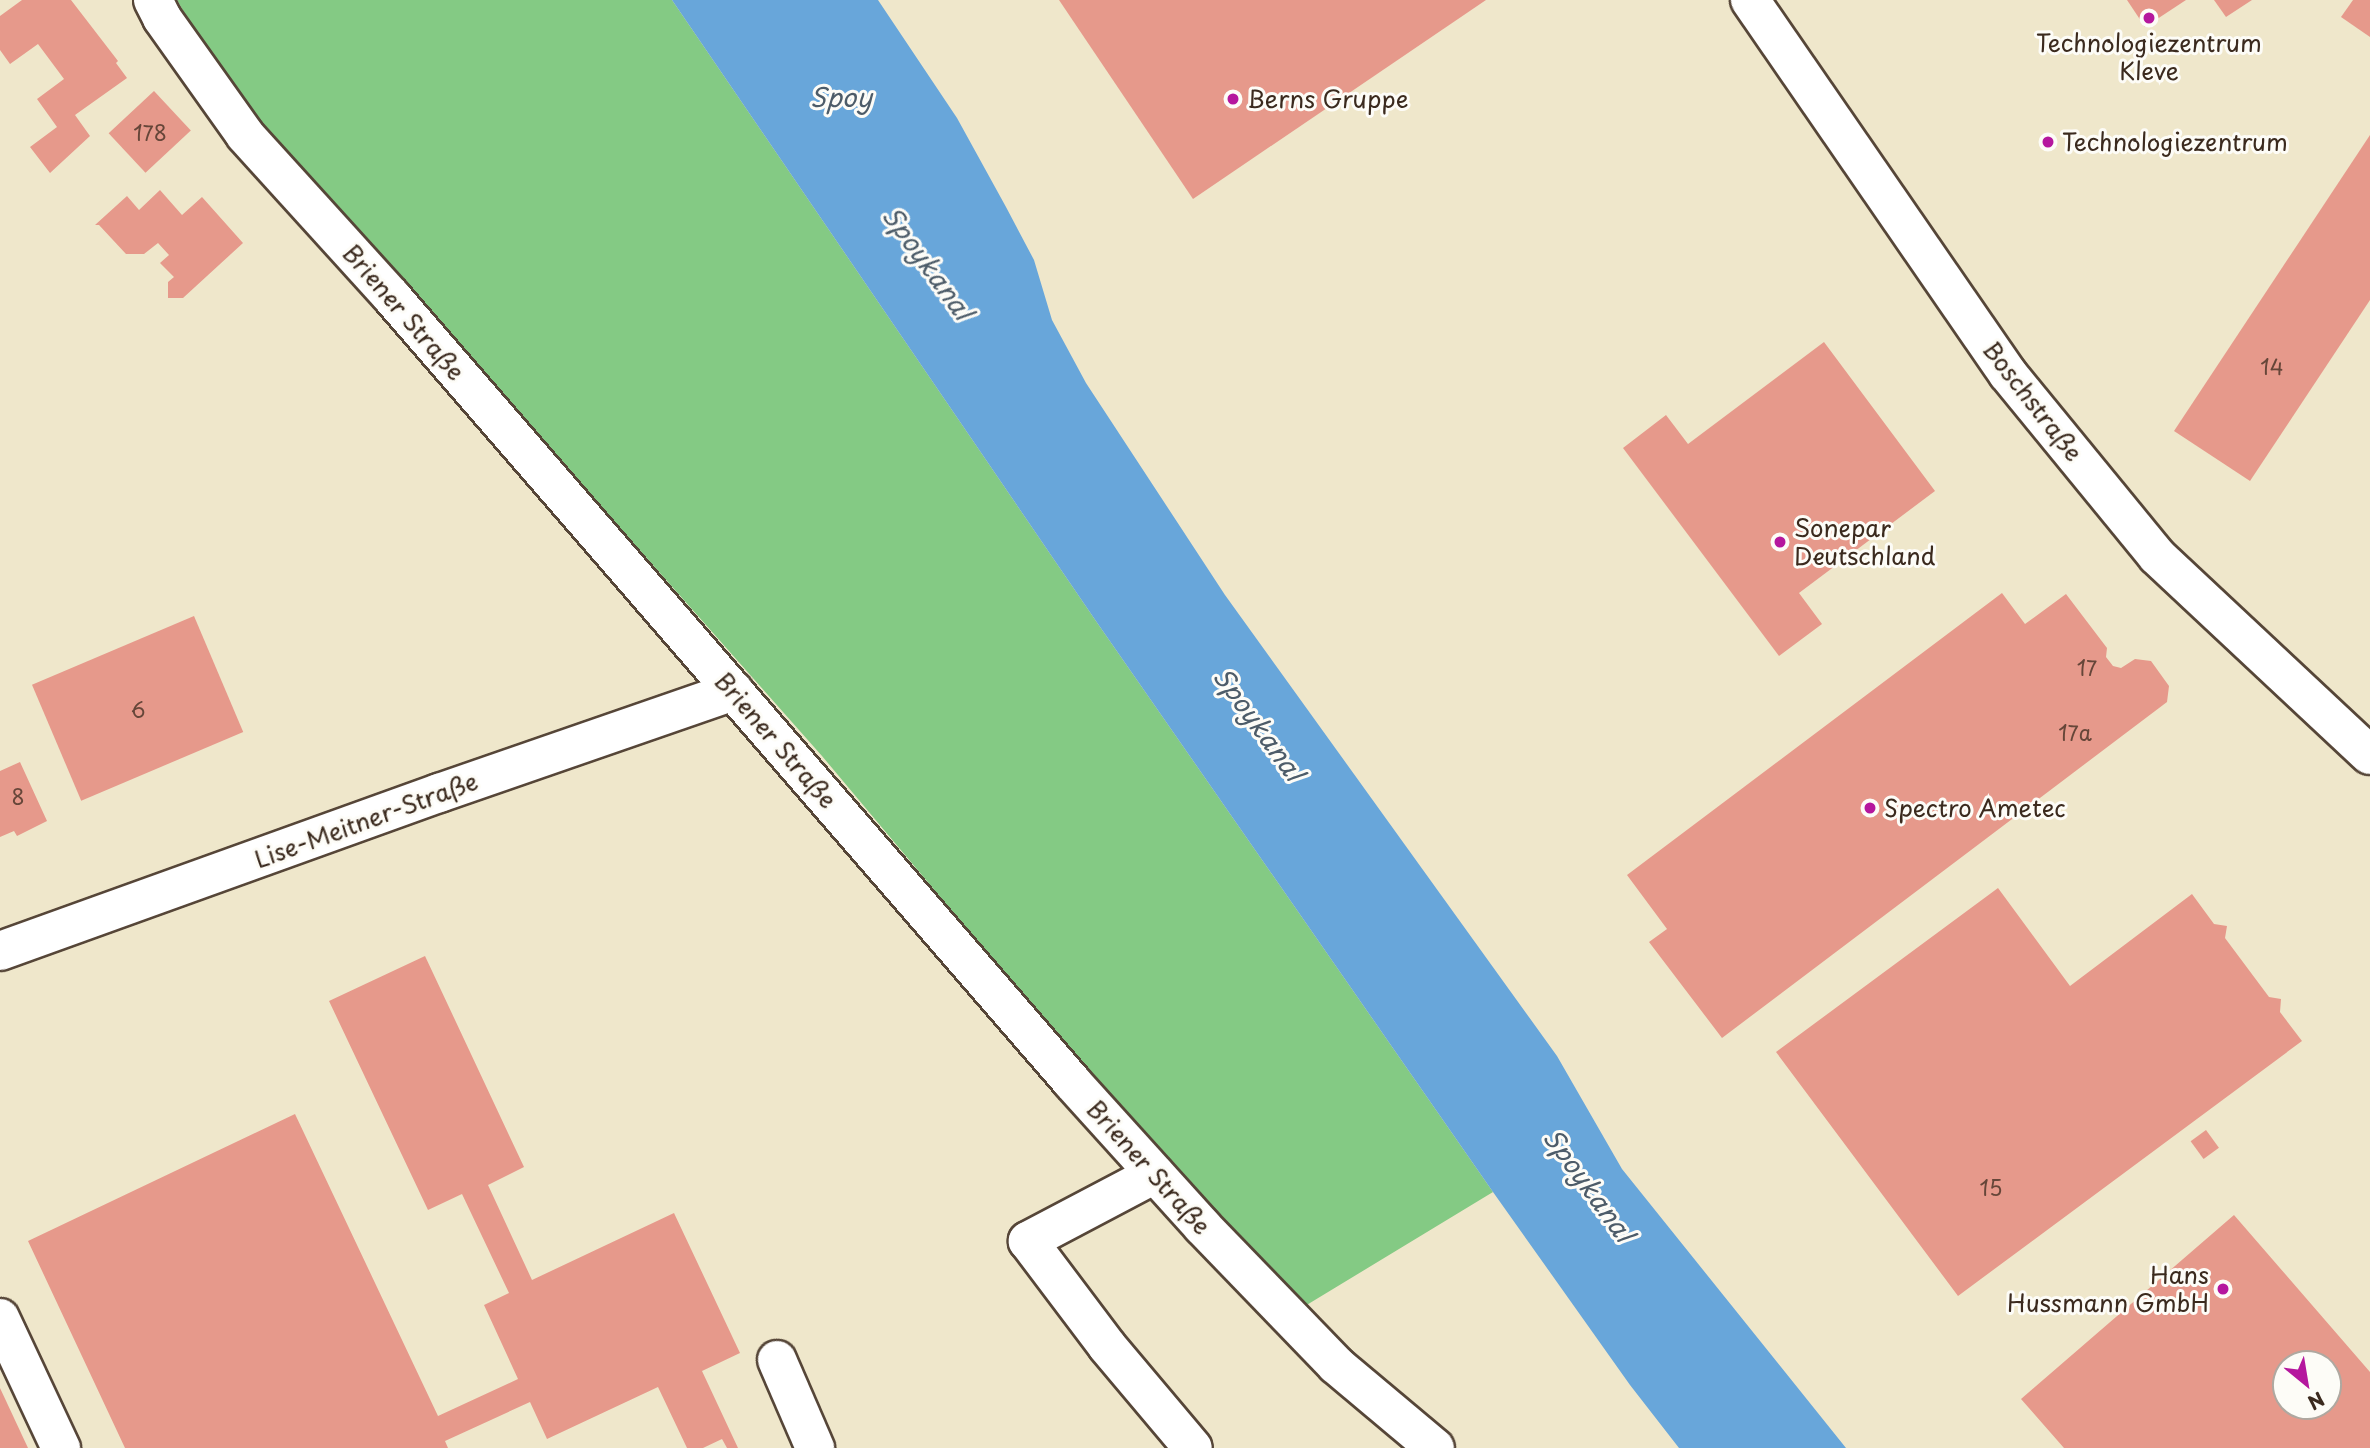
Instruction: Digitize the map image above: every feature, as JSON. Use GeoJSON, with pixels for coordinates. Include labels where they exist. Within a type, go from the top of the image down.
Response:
{"type":"FeatureCollection","features":[{"type":"Feature","properties":{"kind":"street","name":"Briener Straße"},"geometry":{"type":"LineString","coordinates":[[153,0],[162,18],[245,135],[400,306],[1155,1174],[1336,1365],[1435,1448]]}},
{"type":"Feature","properties":{"kind":"street","name":"Boschstraße"},"geometry":{"type":"LineString","coordinates":[[1750,0],[2008,374],[2157,556],[2370,755]]}},
{"type":"Feature","properties":{"kind":"street","name":"Lise-Meitner-Straße"},"geometry":{"type":"LineString","coordinates":[[0,951],[439,793],[734,691]]}},
{"type":"Feature","properties":{"kind":"street"},"geometry":{"type":"LineString","coordinates":[[1155,1174],[1028,1241],[1107,1346],[1193,1448]]}},
{"type":"Feature","properties":{"kind":"street"},"geometry":{"type":"LineString","coordinates":[[0,1318],[61,1448]]}},
{"type":"Feature","properties":{"kind":"street"},"geometry":{"type":"LineString","coordinates":[[777,1360],[815,1448]]}},
{"type":"Feature","properties":{"kind":"green space"},"geometry":{"type":"Polygon","coordinates":[[[177,0],[672,0],[1098,624],[1493,1192],[1305,1306],[1139,1134],[822,756],[272,135],[215,67],[177,0]]]}},
{"type":"Feature","properties":{"kind":"water","name":"Spoy"},"geometry":{"type":"Polygon","coordinates":[[[672,0],[878,0],[957,118],[1006,207],[1034,260],[1052,320],[1086,383],[1225,595],[1557,1056],[1622,1169],[1846,1448],[1679,1448],[1630,1385],[1493,1192],[1098,624],[672,0]]]}},
{"type":"Feature","properties":{"kind":"building"},"geometry":{"type":"Polygon","coordinates":[[[22,0],[71,0],[118,61],[116,63],[127,78],[75,115],[90,136],[50,173],[30,147],[57,127],[37,99],[64,79],[38,44],[10,64],[0,50],[0,16],[22,0]]]}},
{"type":"Feature","properties":{"kind":"building","name":"Berns Gruppe"},"geometry":{"type":"Polygon","coordinates":[[[1059,0],[1486,0],[1193,199],[1059,0]]]}},
{"type":"Feature","properties":{"kind":"building","name":"Technologiezentrum Kleve"},"geometry":{"type":"Polygon","coordinates":[[[2127,0],[2186,0],[2145,27],[2127,0]]]}},
{"type":"Feature","properties":{"kind":"building","name":"Technologiezentrum Kleve"},"geometry":{"type":"Polygon","coordinates":[[[2214,0],[2252,0],[2226,17],[2214,0]]]}},
{"type":"Feature","properties":{"kind":"building"},"geometry":{"type":"Polygon","coordinates":[[[2353,0],[2370,0],[2370,37],[2341,17],[2353,0]]]}},
{"type":"Feature","properties":{"kind":"building"},"geometry":{"type":"Polygon","coordinates":[[[154,91],[191,130],[145,173],[109,133],[154,91]]]}},
{"type":"Feature","properties":{"kind":"building"},"geometry":{"type":"Polygon","coordinates":[[[2370,135],[2370,300],[2250,481],[2174,431],[2370,135]]]}},
{"type":"Feature","properties":{"kind":"building"},"geometry":{"type":"Polygon","coordinates":[[[160,190],[182,215],[202,197],[243,243],[183,298],[168,298],[168,282],[174,277],[160,263],[169,255],[158,243],[144,254],[126,254],[99,225],[95,225],[127,196],[139,210],[160,190]]]}},
{"type":"Feature","properties":{"kind":"building","name":"Sonepar Deutschland"},"geometry":{"type":"Polygon","coordinates":[[[1824,342],[1935,491],[1799,593],[1822,624],[1779,656],[1623,448],[1666,415],[1688,444],[1824,342]]]}},
{"type":"Feature","properties":{"kind":"building","name":"Spectro Ametec"},"geometry":{"type":"Polygon","coordinates":[[[2002,593],[2025,624],[2066,594],[2107,648],[2106,657],[2113,666],[2121,668],[2135,659],[2151,661],[2169,686],[2167,702],[1722,1038],[1649,942],[1667,929],[1627,875],[2002,593]]]}},
{"type":"Feature","properties":{"kind":"building"},"geometry":{"type":"Polygon","coordinates":[[[194,616],[243,732],[81,801],[32,685],[194,616]]]}},
{"type":"Feature","properties":{"kind":"building"},"geometry":{"type":"Polygon","coordinates":[[[20,762],[47,821],[17,836],[14,831],[0,837],[0,771],[20,762]]]}},
{"type":"Feature","properties":{"kind":"building"},"geometry":{"type":"Polygon","coordinates":[[[1998,888],[2070,986],[2192,894],[2214,924],[2227,926],[2225,938],[2269,997],[2281,999],[2280,1012],[2302,1041],[1958,1296],[1776,1052],[1998,888]]]}},
{"type":"Feature","properties":{"kind":"building"},"geometry":{"type":"Polygon","coordinates":[[[425,956],[524,1167],[488,1185],[532,1280],[674,1213],[740,1353],[702,1371],[738,1448],[727,1448],[722,1439],[703,1448],[687,1448],[658,1387],[547,1439],[530,1402],[445,1441],[448,1448],[125,1448],[28,1241],[295,1114],[438,1416],[518,1379],[484,1305],[509,1293],[462,1194],[428,1210],[329,1001],[425,956]]]}},
{"type":"Feature","properties":{"kind":"building"},"geometry":{"type":"Polygon","coordinates":[[[2206,1130],[2219,1148],[2204,1159],[2191,1141],[2206,1130]]]}},
{"type":"Feature","properties":{"kind":"building","name":"Hans Hussmann GmbH"},"geometry":{"type":"Polygon","coordinates":[[[2234,1215],[2370,1372],[2370,1448],[2064,1448],[2021,1399],[2234,1215]]]}},
{"type":"Feature","properties":{"kind":"building"},"geometry":{"type":"Polygon","coordinates":[[[0,1388],[28,1448],[0,1448],[0,1388]]]}},
{"type":"Feature","properties":{"kind":"place","name":"Technologiezentrum Kleve"},"geometry":{"type":"Point","coordinates":[2149,18]}},
{"type":"Feature","properties":{"kind":"place","name":"Berns Gruppe"},"geometry":{"type":"Point","coordinates":[1233,99]}},
{"type":"Feature","properties":{"kind":"place","name":"Technologiezentrum"},"geometry":{"type":"Point","coordinates":[2048,142]}},
{"type":"Feature","properties":{"kind":"place","name":"Sonepar Deutschland"},"geometry":{"type":"Point","coordinates":[1780,542]}},
{"type":"Feature","properties":{"kind":"place","name":"Spectro Ametec"},"geometry":{"type":"Point","coordinates":[1870,808]}},
{"type":"Feature","properties":{"kind":"place","name":"Hans Hussmann GmbH"},"geometry":{"type":"Point","coordinates":[2223,1289]}},
{"type":"Feature","properties":{"kind":"water label","name":"Spoykanal"},"geometry":{"type":"Point","coordinates":[928,263]}},
{"type":"Feature","properties":{"kind":"water label","name":"Spoykanal"},"geometry":{"type":"Point","coordinates":[1259,724]}},
{"type":"Feature","properties":{"kind":"water label","name":"Spoykanal"},"geometry":{"type":"Point","coordinates":[1589,1185]}}]}
